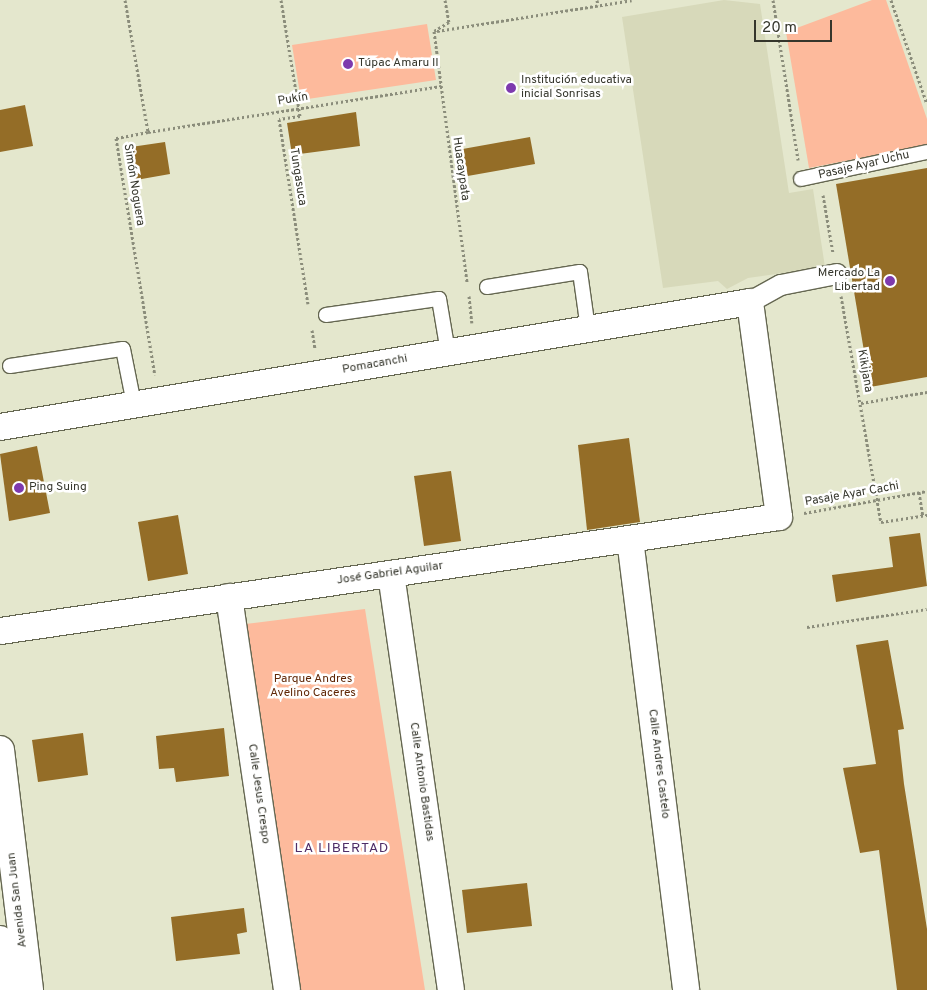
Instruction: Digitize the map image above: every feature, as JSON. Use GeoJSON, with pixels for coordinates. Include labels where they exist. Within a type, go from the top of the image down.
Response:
{"type":"FeatureCollection","features":[{"type":"Feature","properties":{"kind":"street"},"geometry":{"type":"LineString","coordinates":[[779,517],[750,302],[780,285],[837,274]]}},
{"type":"Feature","properties":{"kind":"street","name":"Pomacanchi"},"geometry":{"type":"LineString","coordinates":[[0,427],[750,302]]}},
{"type":"Feature","properties":{"kind":"street","name":"José Gabriel Aguilar"},"geometry":{"type":"LineString","coordinates":[[0,631],[779,517]]}},
{"type":"Feature","properties":{"kind":"street","name":"Calle Andres Castelo"},"geometry":{"type":"LineString","coordinates":[[630,539],[686,990]]}},
{"type":"Feature","properties":{"kind":"street","name":"Calle Antonio Bastidas"},"geometry":{"type":"LineString","coordinates":[[391,574],[451,990]]}},
{"type":"Feature","properties":{"kind":"street","name":"Calle Jesus Crespo"},"geometry":{"type":"LineString","coordinates":[[229,597],[287,990]]}},
{"type":"Feature","properties":{"kind":"street","name":"Avenida San Juan"},"geometry":{"type":"LineString","coordinates":[[0,750],[29,990]]}},
{"type":"Feature","properties":{"kind":"street","name":"Avenida San Juan"},"geometry":{"type":"LineString","coordinates":[[0,940],[6,990]]}},
{"type":"Feature","properties":{"kind":"lane","name":"Pasaje Ayar Uchu"},"geometry":{"type":"LineString","coordinates":[[801,179],[819,177],[927,152]]}},
{"type":"Feature","properties":{"kind":"lane"},"geometry":{"type":"LineString","coordinates":[[486,287],[580,272],[588,329]]}},
{"type":"Feature","properties":{"kind":"lane"},"geometry":{"type":"LineString","coordinates":[[326,315],[439,299],[448,352]]}},
{"type":"Feature","properties":{"kind":"lane"},"geometry":{"type":"LineString","coordinates":[[10,366],[123,350],[134,404]]}},
{"type":"Feature","properties":{"kind":"path","name":"Simón Noguera"},"geometry":{"type":"LineString","coordinates":[[125,0],[148,132],[116,138],[160,400]]}},
{"type":"Feature","properties":{"kind":"path"},"geometry":{"type":"LineString","coordinates":[[281,0],[299,108]]}},
{"type":"Feature","properties":{"kind":"path"},"geometry":{"type":"LineString","coordinates":[[434,31],[449,22],[446,0]]}},
{"type":"Feature","properties":{"kind":"path"},"geometry":{"type":"LineString","coordinates":[[597,0],[598,5]]}},
{"type":"Feature","properties":{"kind":"path"},"geometry":{"type":"LineString","coordinates":[[434,31],[632,0]]}},
{"type":"Feature","properties":{"kind":"path"},"geometry":{"type":"LineString","coordinates":[[773,0],[801,179]]}},
{"type":"Feature","properties":{"kind":"path"},"geometry":{"type":"LineString","coordinates":[[891,0],[927,104]]}},
{"type":"Feature","properties":{"kind":"path","name":"Huacaypata"},"geometry":{"type":"LineString","coordinates":[[434,31],[475,348]]}},
{"type":"Feature","properties":{"kind":"path","name":"Pukín"},"geometry":{"type":"LineString","coordinates":[[148,132],[441,86]]}},
{"type":"Feature","properties":{"kind":"path","name":"Tungasuca"},"geometry":{"type":"LineString","coordinates":[[299,108],[300,116],[280,119],[310,315]]}},
{"type":"Feature","properties":{"kind":"path","name":"Kikijana"},"geometry":{"type":"LineString","coordinates":[[819,177],[881,522],[925,516]]}},
{"type":"Feature","properties":{"kind":"path"},"geometry":{"type":"LineString","coordinates":[[312,325],[319,374]]}},
{"type":"Feature","properties":{"kind":"path"},"geometry":{"type":"LineString","coordinates":[[861,403],[927,392]]}},
{"type":"Feature","properties":{"kind":"path","name":"Pasaje Ayar Cachi"},"geometry":{"type":"LineString","coordinates":[[779,517],[927,491]]}},
{"type":"Feature","properties":{"kind":"path"},"geometry":{"type":"LineString","coordinates":[[919,492],[925,516]]}},
{"type":"Feature","properties":{"kind":"path"},"geometry":{"type":"LineString","coordinates":[[807,627],[927,609]]}},
{"type":"Feature","properties":{"kind":"shaded area"},"geometry":{"type":"Polygon","coordinates":[[[724,0],[760,4],[789,193],[813,189],[825,267],[748,278],[727,289],[718,281],[663,288],[622,17],[724,0]]]}},
{"type":"Feature","properties":{"kind":"green space"},"geometry":{"type":"Polygon","coordinates":[[[872,0],[886,0],[927,119],[927,145],[809,168],[786,32],[872,0]]]}},
{"type":"Feature","properties":{"kind":"green space"},"geometry":{"type":"Polygon","coordinates":[[[427,24],[436,80],[301,100],[292,45],[427,24]]]}},
{"type":"Feature","properties":{"kind":"green space","name":"Parque Andres Avelino Caceres"},"geometry":{"type":"Polygon","coordinates":[[[365,609],[425,990],[301,990],[237,625],[365,609]]]}},
{"type":"Feature","properties":{"kind":"building"},"geometry":{"type":"Polygon","coordinates":[[[25,105],[33,146],[0,152],[0,110],[25,105]]]}},
{"type":"Feature","properties":{"kind":"building"},"geometry":{"type":"Polygon","coordinates":[[[356,112],[360,146],[292,155],[287,123],[356,112]]]}},
{"type":"Feature","properties":{"kind":"building"},"geometry":{"type":"Polygon","coordinates":[[[530,137],[535,164],[462,177],[457,150],[530,137]]]}},
{"type":"Feature","properties":{"kind":"building"},"geometry":{"type":"Polygon","coordinates":[[[165,142],[170,174],[136,180],[131,147],[165,142]]]}},
{"type":"Feature","properties":{"kind":"building","name":"Mercado La Libertad"},"geometry":{"type":"Polygon","coordinates":[[[927,168],[927,377],[870,387],[836,184],[927,168]]]}},
{"type":"Feature","properties":{"kind":"building"},"geometry":{"type":"Polygon","coordinates":[[[629,438],[640,522],[587,530],[578,445],[629,438]]]}},
{"type":"Feature","properties":{"kind":"building"},"geometry":{"type":"Polygon","coordinates":[[[37,446],[50,513],[9,521],[0,454],[37,446]]]}},
{"type":"Feature","properties":{"kind":"building"},"geometry":{"type":"Polygon","coordinates":[[[451,471],[461,541],[424,546],[414,476],[451,471]]]}},
{"type":"Feature","properties":{"kind":"building"},"geometry":{"type":"Polygon","coordinates":[[[178,515],[188,574],[148,581],[138,522],[178,515]]]}},
{"type":"Feature","properties":{"kind":"building"},"geometry":{"type":"Polygon","coordinates":[[[920,533],[927,586],[836,602],[832,575],[893,567],[889,537],[920,533]]]}},
{"type":"Feature","properties":{"kind":"building"},"geometry":{"type":"Polygon","coordinates":[[[888,640],[904,729],[898,730],[904,784],[927,929],[927,990],[897,990],[879,850],[860,853],[843,768],[876,764],[856,645],[888,640]]]}},
{"type":"Feature","properties":{"kind":"building"},"geometry":{"type":"Polygon","coordinates":[[[224,728],[229,776],[176,782],[174,768],[159,769],[156,736],[224,728]]]}},
{"type":"Feature","properties":{"kind":"building"},"geometry":{"type":"Polygon","coordinates":[[[83,733],[88,775],[38,782],[32,740],[83,733]]]}},
{"type":"Feature","properties":{"kind":"building"},"geometry":{"type":"Polygon","coordinates":[[[527,883],[532,926],[467,933],[462,890],[527,883]]]}},
{"type":"Feature","properties":{"kind":"building"},"geometry":{"type":"Polygon","coordinates":[[[244,908],[247,932],[237,934],[240,954],[176,961],[171,917],[244,908]]]}},
{"type":"Feature","properties":{"kind":"place","name":"Túpac Amaru II"},"geometry":{"type":"Point","coordinates":[348,64]}},
{"type":"Feature","properties":{"kind":"place","name":"Institución educativa inicial Sonrisas"},"geometry":{"type":"Point","coordinates":[511,88]}},
{"type":"Feature","properties":{"kind":"place","name":"Mercado La Libertad"},"geometry":{"type":"Point","coordinates":[890,281]}},
{"type":"Feature","properties":{"kind":"place","name":"Ping Suing"},"geometry":{"type":"Point","coordinates":[19,488]}},
{"type":"Feature","properties":{"kind":"district","name":"LA LIBERTAD"},"geometry":{"type":"Point","coordinates":[342,849]}}]}
